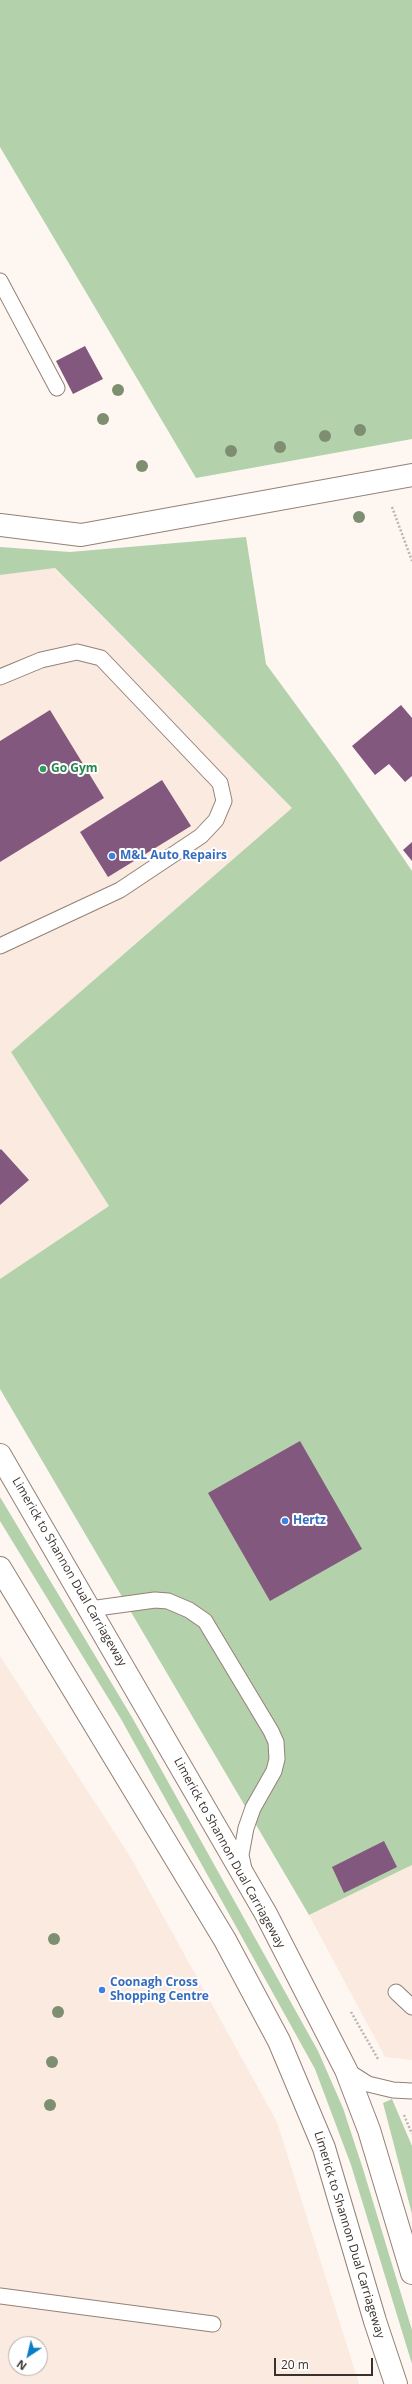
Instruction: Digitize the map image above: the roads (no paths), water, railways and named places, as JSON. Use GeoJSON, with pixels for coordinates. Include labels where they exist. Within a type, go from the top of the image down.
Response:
{"type":"FeatureCollection","features":[{"type":"Feature","properties":{"kind":"main road"},"geometry":{"type":"LineString","coordinates":[[0,525],[82,535],[412,475]]}},
{"type":"Feature","properties":{"kind":"main road","name":"Limerick to Shannon Dual Carriageway"},"geometry":{"type":"LineString","coordinates":[[0,1455],[245,1878],[346,2070],[369,2130],[412,2273]]}},
{"type":"Feature","properties":{"kind":"main road","name":"Limerick to Shannon Dual Carriageway"},"geometry":{"type":"LineString","coordinates":[[0,1568],[225,1940],[279,2041],[324,2148],[375,2321],[396,2384]]}},
{"type":"Feature","properties":{"kind":"lane"},"geometry":{"type":"LineString","coordinates":[[0,280],[57,388]]}},
{"type":"Feature","properties":{"kind":"lane"},"geometry":{"type":"LineString","coordinates":[[0,676],[41,660],[77,652],[101,658],[220,783],[224,801],[216,820],[201,836],[120,890],[0,946]]}},
{"type":"Feature","properties":{"kind":"lane"},"geometry":{"type":"LineString","coordinates":[[90,1609],[155,1600],[168,1601],[189,1610],[205,1621],[271,1731],[276,1742],[277,1758],[274,1772],[253,1808],[246,1828],[241,1855],[245,1878]]}},
{"type":"Feature","properties":{"kind":"lane"},"geometry":{"type":"LineString","coordinates":[[396,1992],[412,2007]]}},
{"type":"Feature","properties":{"kind":"lane"},"geometry":{"type":"LineString","coordinates":[[346,2070],[368,2084],[392,2090],[412,2091]]}},
{"type":"Feature","properties":{"kind":"lane"},"geometry":{"type":"LineString","coordinates":[[0,2296],[213,2324]]}},
{"type":"Feature","properties":{"kind":"place","name":"Go Gym"},"geometry":{"type":"Point","coordinates":[43,769]}},
{"type":"Feature","properties":{"kind":"place","name":"M&L Auto Repairs"},"geometry":{"type":"Point","coordinates":[112,856]}},
{"type":"Feature","properties":{"kind":"place","name":"Hertz"},"geometry":{"type":"Point","coordinates":[285,1521]}},
{"type":"Feature","properties":{"kind":"place","name":"Coonagh Cross Shopping Centre"},"geometry":{"type":"Point","coordinates":[102,1990]}}]}
